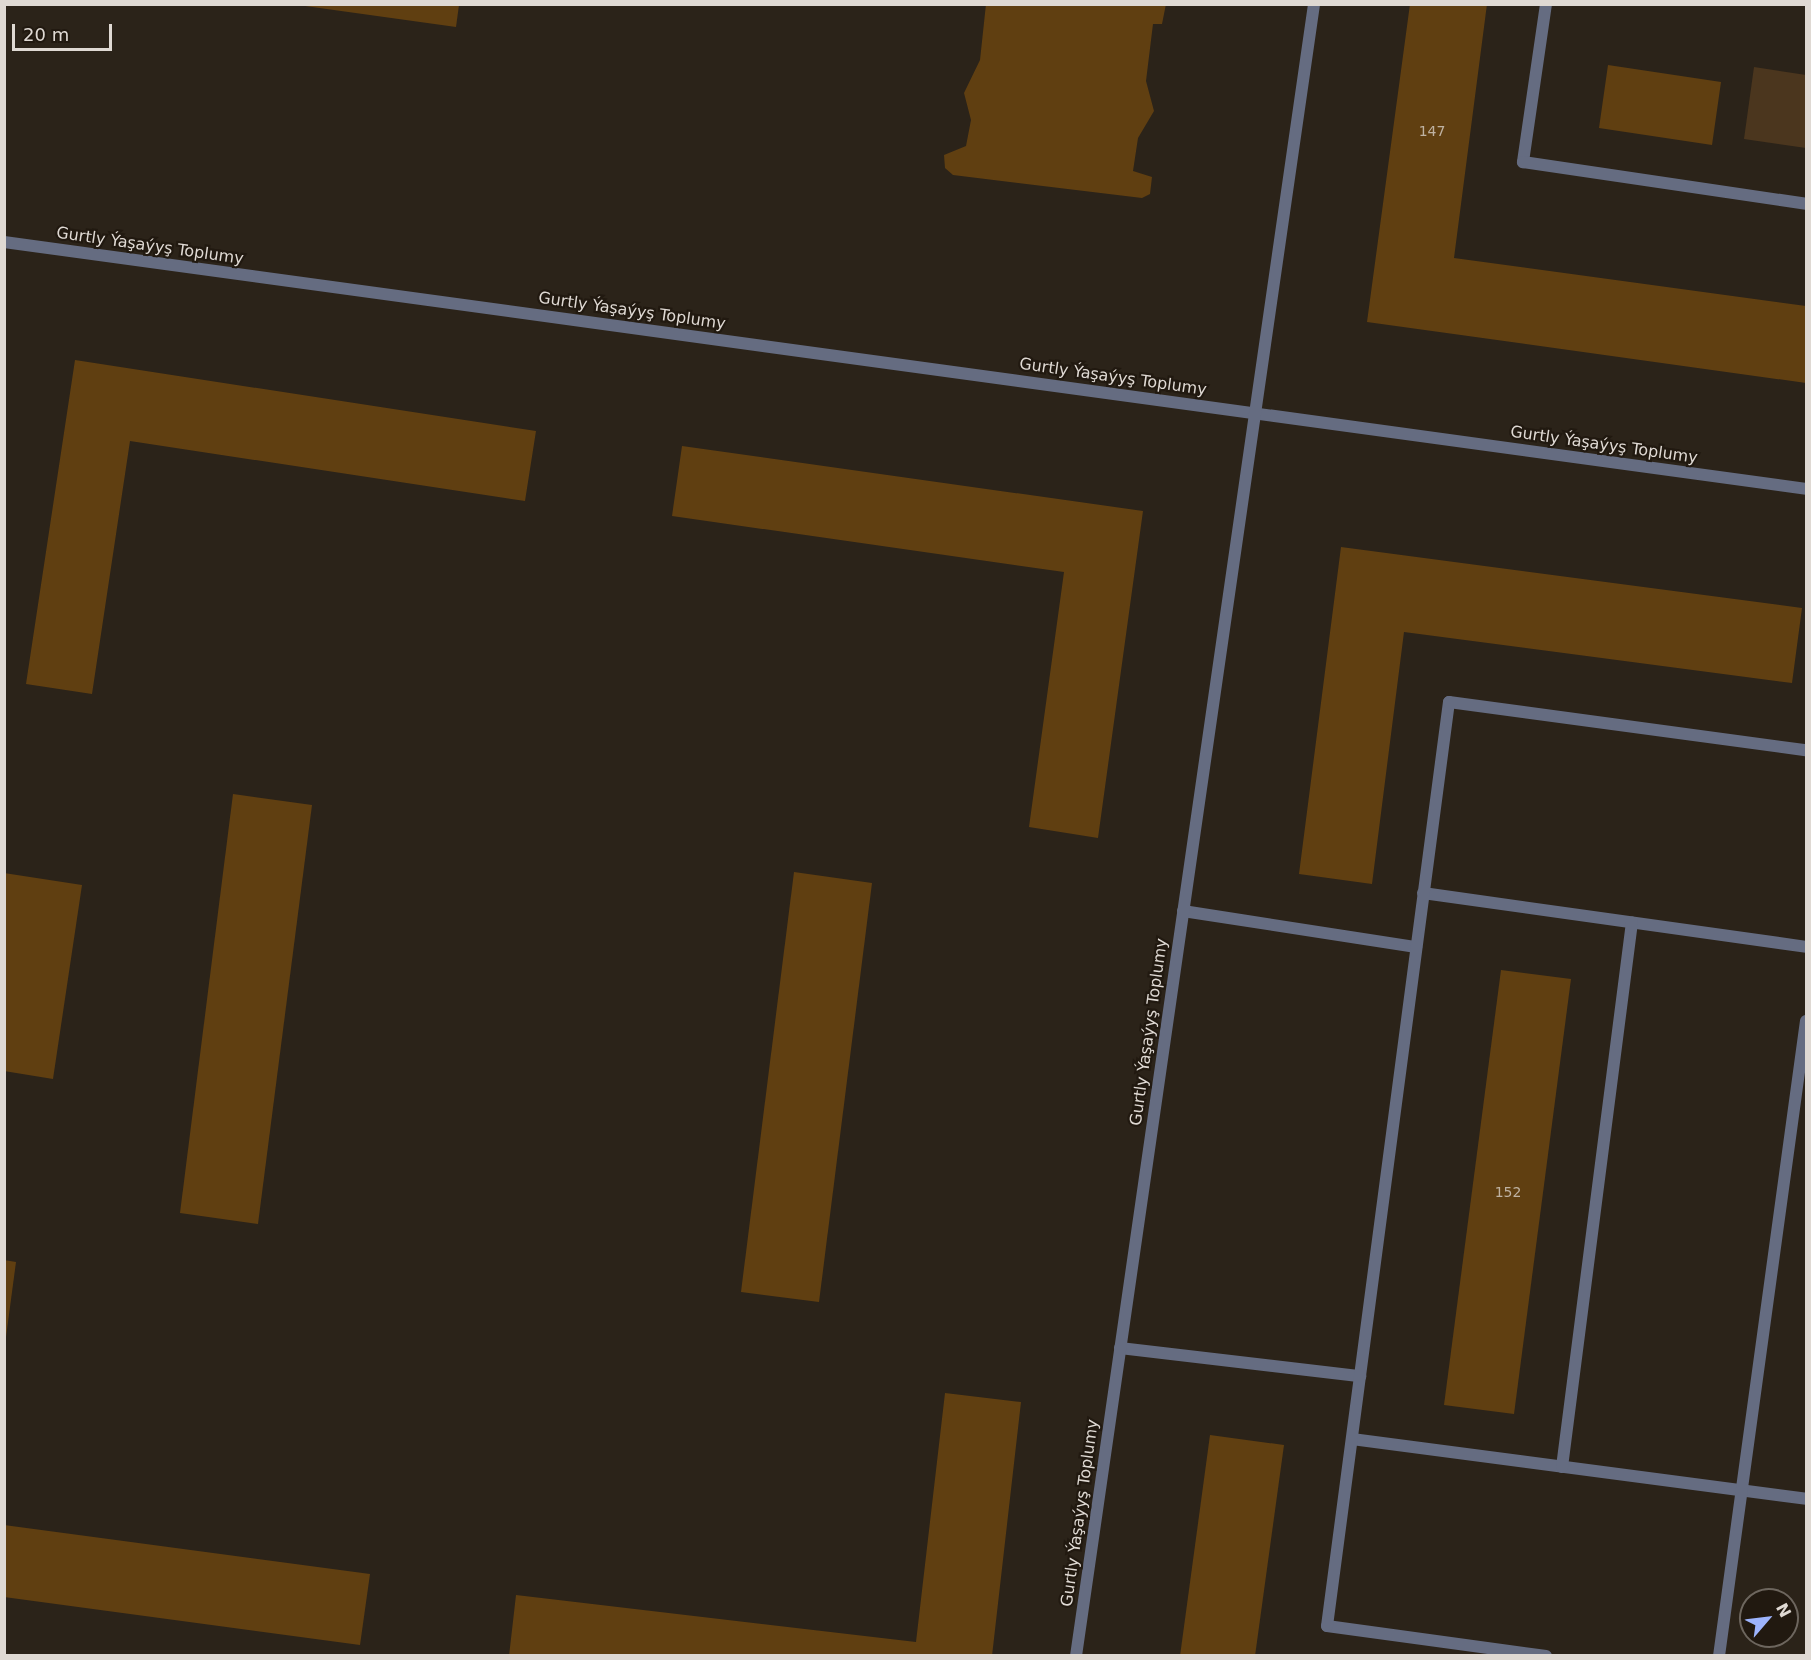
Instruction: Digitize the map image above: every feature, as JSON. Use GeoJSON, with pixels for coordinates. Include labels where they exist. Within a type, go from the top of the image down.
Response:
{"type":"FeatureCollection","features":[{"type":"Feature","properties":{"kind":"street","name":"Gurtly Ýaşaýyş Toplumy"},"geometry":{"type":"LineString","coordinates":[[1076,1656],[1314,4]]}},
{"type":"Feature","properties":{"kind":"street"},"geometry":{"type":"LineString","coordinates":[[1546,4],[1523,162],[1806,204]]}},
{"type":"Feature","properties":{"kind":"street","name":"Gurtly Ýaşaýyş Toplumy"},"geometry":{"type":"LineString","coordinates":[[4,242],[1806,489]]}},
{"type":"Feature","properties":{"kind":"street"},"geometry":{"type":"LineString","coordinates":[[1545,1656],[1327,1626],[1449,702],[1806,750]]}},
{"type":"Feature","properties":{"kind":"street"},"geometry":{"type":"LineString","coordinates":[[1424,893],[1806,947]]}},
{"type":"Feature","properties":{"kind":"street"},"geometry":{"type":"LineString","coordinates":[[1183,910],[1416,947]]}},
{"type":"Feature","properties":{"kind":"street"},"geometry":{"type":"LineString","coordinates":[[1562,1467],[1632,922]]}},
{"type":"Feature","properties":{"kind":"street"},"geometry":{"type":"LineString","coordinates":[[1719,1656],[1806,1021]]}},
{"type":"Feature","properties":{"kind":"street"},"geometry":{"type":"LineString","coordinates":[[1120,1348],[1360,1376]]}},
{"type":"Feature","properties":{"kind":"street"},"geometry":{"type":"LineString","coordinates":[[1352,1439],[1806,1499]]}},
{"type":"Feature","properties":{"kind":"shaded area"},"geometry":{"type":"Polygon","coordinates":[[[1754,67],[1806,75],[1806,148],[1744,139],[1754,67]]]}},
{"type":"Feature","properties":{"kind":"building"},"geometry":{"type":"Polygon","coordinates":[[[986,4],[1166,4],[1162,24],[1153,24],[1146,81],[1154,111],[1138,138],[1133,171],[1152,177],[1150,194],[1142,198],[953,175],[945,168],[944,155],[966,146],[971,120],[964,93],[980,60],[986,4]]]}},
{"type":"Feature","properties":{"kind":"building"},"geometry":{"type":"Polygon","coordinates":[[[1410,4],[1487,4],[1454,258],[1806,306],[1806,383],[1367,322],[1410,4]]]}},
{"type":"Feature","properties":{"kind":"building"},"geometry":{"type":"Polygon","coordinates":[[[298,5],[459,5],[456,27],[298,5]]]}},
{"type":"Feature","properties":{"kind":"building"},"geometry":{"type":"Polygon","coordinates":[[[1608,65],[1721,82],[1712,145],[1599,128],[1608,65]]]}},
{"type":"Feature","properties":{"kind":"building"},"geometry":{"type":"Polygon","coordinates":[[[75,360],[536,431],[525,501],[130,441],[92,694],[26,684],[75,360]]]}},
{"type":"Feature","properties":{"kind":"building"},"geometry":{"type":"Polygon","coordinates":[[[682,446],[1143,511],[1098,838],[1029,827],[1064,572],[672,516],[682,446]]]}},
{"type":"Feature","properties":{"kind":"building"},"geometry":{"type":"Polygon","coordinates":[[[1341,547],[1802,608],[1792,683],[1404,632],[1372,884],[1299,874],[1341,547]]]}},
{"type":"Feature","properties":{"kind":"building"},"geometry":{"type":"Polygon","coordinates":[[[233,794],[312,805],[258,1224],[180,1213],[233,794]]]}},
{"type":"Feature","properties":{"kind":"building"},"geometry":{"type":"Polygon","coordinates":[[[794,872],[872,883],[819,1302],[741,1292],[794,872]]]}},
{"type":"Feature","properties":{"kind":"building"},"geometry":{"type":"Polygon","coordinates":[[[4,873],[82,885],[53,1079],[4,1071],[4,873]]]}},
{"type":"Feature","properties":{"kind":"building"},"geometry":{"type":"Polygon","coordinates":[[[1501,970],[1571,979],[1514,1414],[1444,1405],[1501,970]]]}},
{"type":"Feature","properties":{"kind":"building"},"geometry":{"type":"Polygon","coordinates":[[[4,1260],[16,1262],[6,1337],[4,1337],[4,1260]]]}},
{"type":"Feature","properties":{"kind":"building"},"geometry":{"type":"Polygon","coordinates":[[[945,1393],[1021,1402],[992,1656],[509,1656],[516,1595],[916,1642],[945,1393]]]}},
{"type":"Feature","properties":{"kind":"building"},"geometry":{"type":"Polygon","coordinates":[[[1210,1435],[1284,1445],[1255,1656],[1180,1656],[1210,1435]]]}},
{"type":"Feature","properties":{"kind":"building"},"geometry":{"type":"Polygon","coordinates":[[[4,1525],[370,1574],[360,1645],[4,1597],[4,1525]]]}}]}
